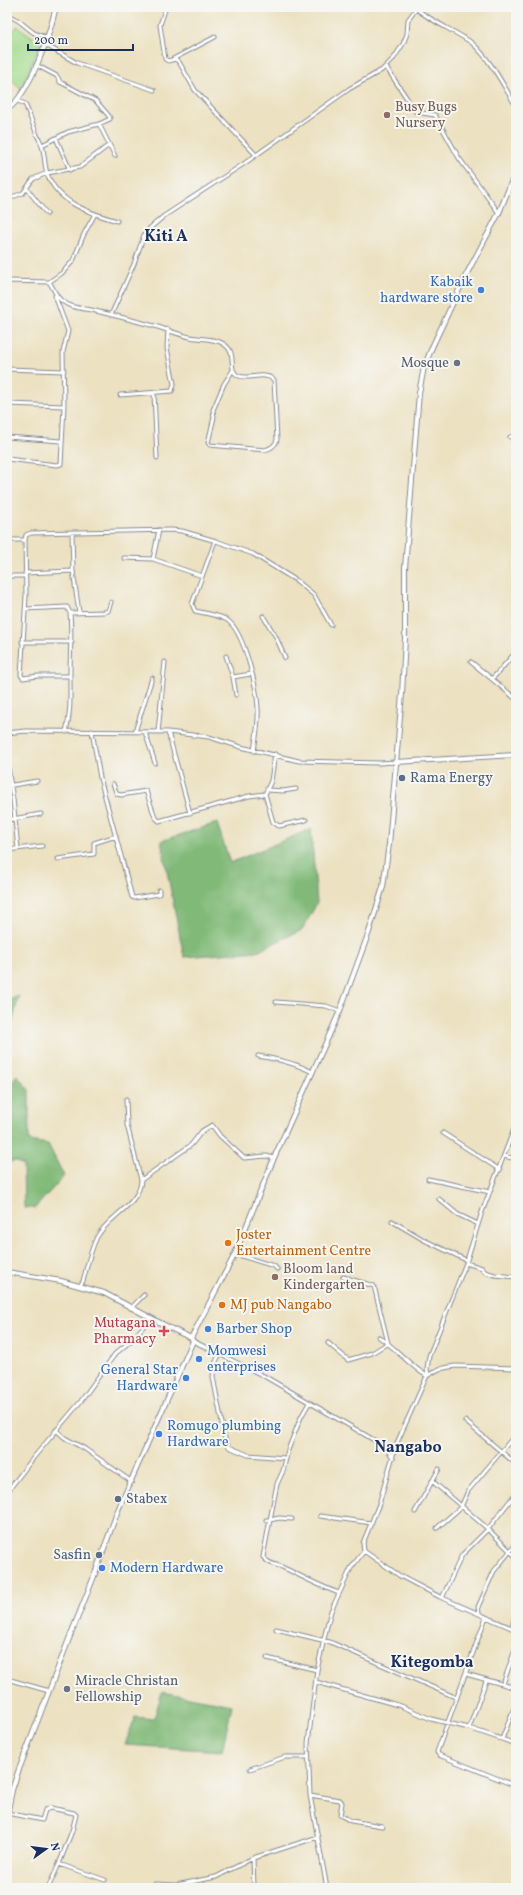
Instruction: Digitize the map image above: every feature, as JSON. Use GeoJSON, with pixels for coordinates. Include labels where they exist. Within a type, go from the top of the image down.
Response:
{"type":"FeatureCollection","features":[{"type":"Feature","properties":{"kind":"street"},"geometry":{"type":"LineString","coordinates":[[7,110],[18,101],[44,44],[49,37],[56,7]]}},
{"type":"Feature","properties":{"kind":"street"},"geometry":{"type":"LineString","coordinates":[[166,7],[160,25],[163,51],[166,60],[173,59],[215,37]]}},
{"type":"Feature","properties":{"kind":"street"},"geometry":{"type":"LineString","coordinates":[[110,315],[134,264],[144,235],[150,228],[164,216],[256,155],[349,89],[386,67],[403,44],[407,34],[408,20],[416,8],[473,44],[489,62],[516,106]]}},
{"type":"Feature","properties":{"kind":"street"},"geometry":{"type":"LineString","coordinates":[[7,16],[13,17],[38,36],[49,37]]}},
{"type":"Feature","properties":{"kind":"street"},"geometry":{"type":"LineString","coordinates":[[44,44],[77,63],[154,90]]}},
{"type":"Feature","properties":{"kind":"street"},"geometry":{"type":"LineString","coordinates":[[173,59],[179,62],[195,90],[256,155]]}},
{"type":"Feature","properties":{"kind":"street"},"geometry":{"type":"LineString","coordinates":[[36,64],[57,76],[60,82],[96,101],[110,119],[98,124],[68,132],[42,145]]}},
{"type":"Feature","properties":{"kind":"street"},"geometry":{"type":"LineString","coordinates":[[386,67],[416,112],[435,115],[459,158],[499,213]]}},
{"type":"Feature","properties":{"kind":"street"},"geometry":{"type":"LineString","coordinates":[[18,101],[25,104],[30,111],[35,131],[42,145],[47,173],[52,184],[60,194],[80,208],[117,221]]}},
{"type":"Feature","properties":{"kind":"street"},"geometry":{"type":"LineString","coordinates":[[98,124],[115,156]]}},
{"type":"Feature","properties":{"kind":"street"},"geometry":{"type":"LineString","coordinates":[[56,138],[70,170]]}},
{"type":"Feature","properties":{"kind":"street"},"geometry":{"type":"LineString","coordinates":[[7,199],[23,193],[33,179],[47,173],[80,167],[110,145]]}},
{"type":"Feature","properties":{"kind":"street"},"geometry":{"type":"LineString","coordinates":[[48,1888],[72,1831],[76,1815],[74,1813],[51,1808],[45,1810],[42,1820],[7,1814],[12,1790],[49,1691],[94,1579],[118,1510],[132,1482],[141,1456],[192,1340],[235,1254],[274,1158],[340,1012],[383,888],[387,861],[396,762],[405,639],[405,568],[419,393],[424,367],[433,345],[465,277],[499,213],[516,171]]}},
{"type":"Feature","properties":{"kind":"street"},"geometry":{"type":"LineString","coordinates":[[27,189],[47,214]]}},
{"type":"Feature","properties":{"kind":"street"},"geometry":{"type":"LineString","coordinates":[[7,281],[49,282],[62,273],[74,261],[84,234],[95,214]]}},
{"type":"Feature","properties":{"kind":"street"},"geometry":{"type":"LineString","coordinates":[[7,459],[61,464],[64,406],[63,352],[68,331],[52,286],[49,282]]}},
{"type":"Feature","properties":{"kind":"street"},"geometry":{"type":"LineString","coordinates":[[55,294],[72,308],[110,315],[168,329],[189,337],[219,341],[225,344],[232,354],[233,370],[224,384],[213,410],[214,417],[208,443],[210,445],[265,450],[272,448],[277,440],[274,380],[267,376],[241,376],[236,374],[233,370]]}},
{"type":"Feature","properties":{"kind":"street"},"geometry":{"type":"LineString","coordinates":[[120,395],[167,393],[172,391],[173,388],[167,348],[168,329]]}},
{"type":"Feature","properties":{"kind":"street"},"geometry":{"type":"LineString","coordinates":[[7,368],[64,371]]}},
{"type":"Feature","properties":{"kind":"street"},"geometry":{"type":"LineString","coordinates":[[154,393],[157,458]]}},
{"type":"Feature","properties":{"kind":"street"},"geometry":{"type":"LineString","coordinates":[[7,404],[64,406]]}},
{"type":"Feature","properties":{"kind":"street"},"geometry":{"type":"LineString","coordinates":[[510,437],[516,435]]}},
{"type":"Feature","properties":{"kind":"street"},"geometry":{"type":"LineString","coordinates":[[7,437],[61,441]]}},
{"type":"Feature","properties":{"kind":"street"},"geometry":{"type":"LineString","coordinates":[[153,559],[159,530]]}},
{"type":"Feature","properties":{"kind":"street"},"geometry":{"type":"LineString","coordinates":[[70,676],[23,678],[20,672],[25,609],[24,540],[27,534],[159,530],[182,531],[216,541],[253,554],[297,581],[314,595],[331,625]]}},
{"type":"Feature","properties":{"kind":"street"},"geometry":{"type":"LineString","coordinates":[[72,533],[74,571],[79,612]]}},
{"type":"Feature","properties":{"kind":"street"},"geometry":{"type":"LineString","coordinates":[[210,538],[216,541]]}},
{"type":"Feature","properties":{"kind":"street"},"geometry":{"type":"LineString","coordinates":[[7,540],[24,540]]}},
{"type":"Feature","properties":{"kind":"street"},"geometry":{"type":"LineString","coordinates":[[216,541],[202,576],[192,608],[195,611],[227,620],[234,626],[245,647],[258,707],[254,750]]}},
{"type":"Feature","properties":{"kind":"street"},"geometry":{"type":"LineString","coordinates":[[124,558],[153,559],[202,576]]}},
{"type":"Feature","properties":{"kind":"street"},"geometry":{"type":"LineString","coordinates":[[7,576],[74,571]]}},
{"type":"Feature","properties":{"kind":"street"},"geometry":{"type":"LineString","coordinates":[[70,613],[107,612],[111,602]]}},
{"type":"Feature","properties":{"kind":"street"},"geometry":{"type":"LineString","coordinates":[[25,609],[67,607],[70,613],[72,642],[70,676],[71,706],[66,732]]}},
{"type":"Feature","properties":{"kind":"street"},"geometry":{"type":"LineString","coordinates":[[263,616],[276,637],[285,658]]}},
{"type":"Feature","properties":{"kind":"street"},"geometry":{"type":"LineString","coordinates":[[22,642],[72,642]]}},
{"type":"Feature","properties":{"kind":"street"},"geometry":{"type":"LineString","coordinates":[[492,679],[516,652]]}},
{"type":"Feature","properties":{"kind":"street"},"geometry":{"type":"LineString","coordinates":[[226,656],[236,695]]}},
{"type":"Feature","properties":{"kind":"street"},"geometry":{"type":"LineString","coordinates":[[158,732],[165,662]]}},
{"type":"Feature","properties":{"kind":"street"},"geometry":{"type":"LineString","coordinates":[[471,662],[516,699]]}},
{"type":"Feature","properties":{"kind":"street"},"geometry":{"type":"LineString","coordinates":[[232,677],[251,674]]}},
{"type":"Feature","properties":{"kind":"street"},"geometry":{"type":"LineString","coordinates":[[135,732],[152,678]]}},
{"type":"Feature","properties":{"kind":"street"},"geometry":{"type":"LineString","coordinates":[[7,733],[92,731],[168,732],[209,737],[299,761],[318,762],[379,763],[516,755]]}},
{"type":"Feature","properties":{"kind":"street"},"geometry":{"type":"LineString","coordinates":[[92,731],[100,778],[132,896],[134,898],[159,894]]}},
{"type":"Feature","properties":{"kind":"street"},"geometry":{"type":"LineString","coordinates":[[145,732],[154,763]]}},
{"type":"Feature","properties":{"kind":"street"},"geometry":{"type":"LineString","coordinates":[[168,732],[190,813]]}},
{"type":"Feature","properties":{"kind":"street"},"geometry":{"type":"LineString","coordinates":[[113,784],[116,792],[121,795],[146,791],[155,817],[159,821],[249,796],[265,794],[268,790],[275,754]]}},
{"type":"Feature","properties":{"kind":"street"},"geometry":{"type":"LineString","coordinates":[[7,762],[9,785],[16,819],[18,848]]}},
{"type":"Feature","properties":{"kind":"street"},"geometry":{"type":"LineString","coordinates":[[9,785],[37,780]]}},
{"type":"Feature","properties":{"kind":"street"},"geometry":{"type":"LineString","coordinates":[[268,790],[283,791],[296,789]]}},
{"type":"Feature","properties":{"kind":"street"},"geometry":{"type":"LineString","coordinates":[[265,794],[274,824],[279,826],[306,820]]}},
{"type":"Feature","properties":{"kind":"street"},"geometry":{"type":"LineString","coordinates":[[7,820],[41,814]]}},
{"type":"Feature","properties":{"kind":"street"},"geometry":{"type":"LineString","coordinates":[[58,859],[94,854],[94,843],[116,836]]}},
{"type":"Feature","properties":{"kind":"street"},"geometry":{"type":"LineString","coordinates":[[7,850],[42,846]]}},
{"type":"Feature","properties":{"kind":"street"},"geometry":{"type":"LineString","coordinates":[[159,890],[160,899]]}},
{"type":"Feature","properties":{"kind":"street"},"geometry":{"type":"LineString","coordinates":[[276,1002],[326,1006],[340,1012]]}},
{"type":"Feature","properties":{"kind":"street"},"geometry":{"type":"LineString","coordinates":[[258,1056],[303,1067],[312,1072]]}},
{"type":"Feature","properties":{"kind":"street"},"geometry":{"type":"LineString","coordinates":[[80,1286],[83,1281],[97,1236],[136,1197],[140,1188],[141,1180],[127,1125],[126,1099]]}},
{"type":"Feature","properties":{"kind":"street"},"geometry":{"type":"LineString","coordinates":[[327,1888],[310,1795],[308,1756],[317,1670],[323,1641],[331,1611],[339,1593],[351,1568],[364,1551],[363,1543],[372,1522],[396,1445],[427,1375],[430,1356],[516,1124]]}},
{"type":"Feature","properties":{"kind":"street"},"geometry":{"type":"LineString","coordinates":[[141,1180],[187,1148],[197,1139],[202,1131],[212,1125],[220,1136],[242,1157],[247,1158],[266,1156],[274,1158]]}},
{"type":"Feature","properties":{"kind":"street"},"geometry":{"type":"LineString","coordinates":[[443,1133],[500,1170]]}},
{"type":"Feature","properties":{"kind":"street"},"geometry":{"type":"LineString","coordinates":[[504,1156],[516,1159]]}},
{"type":"Feature","properties":{"kind":"street"},"geometry":{"type":"LineString","coordinates":[[428,1179],[490,1192]]}},
{"type":"Feature","properties":{"kind":"street"},"geometry":{"type":"LineString","coordinates":[[439,1199],[457,1214],[478,1224]]}},
{"type":"Feature","properties":{"kind":"street"},"geometry":{"type":"LineString","coordinates":[[392,1221],[424,1240],[482,1268],[485,1272],[516,1277]]}},
{"type":"Feature","properties":{"kind":"street"},"geometry":{"type":"LineString","coordinates":[[235,1254],[274,1266],[277,1269]]}},
{"type":"Feature","properties":{"kind":"street"},"geometry":{"type":"LineString","coordinates":[[7,1272],[80,1286],[104,1293],[264,1376],[386,1446],[393,1458]]}},
{"type":"Feature","properties":{"kind":"street"},"geometry":{"type":"LineString","coordinates":[[343,1276],[374,1286],[388,1343]]}},
{"type":"Feature","properties":{"kind":"street"},"geometry":{"type":"LineString","coordinates":[[131,1308],[144,1295]]}},
{"type":"Feature","properties":{"kind":"street"},"geometry":{"type":"LineString","coordinates":[[7,1492],[81,1401],[115,1354],[134,1338],[150,1318]]}},
{"type":"Feature","properties":{"kind":"street"},"geometry":{"type":"LineString","coordinates":[[379,1337],[388,1343],[416,1369],[427,1375]]}},
{"type":"Feature","properties":{"kind":"street"},"geometry":{"type":"LineString","coordinates":[[328,1343],[348,1360],[372,1352],[388,1343]]}},
{"type":"Feature","properties":{"kind":"street"},"geometry":{"type":"LineString","coordinates":[[220,1353],[214,1366],[213,1377],[229,1447],[248,1455],[286,1458]]}},
{"type":"Feature","properties":{"kind":"street"},"geometry":{"type":"LineString","coordinates":[[427,1375],[439,1369],[455,1366],[516,1368]]}},
{"type":"Feature","properties":{"kind":"street"},"geometry":{"type":"LineString","coordinates":[[309,1403],[301,1417],[275,1493],[268,1520],[263,1557],[266,1561],[318,1586],[339,1593]]}},
{"type":"Feature","properties":{"kind":"street"},"geometry":{"type":"LineString","coordinates":[[465,1421],[516,1464]]}},
{"type":"Feature","properties":{"kind":"street"},"geometry":{"type":"LineString","coordinates":[[56,1430],[65,1438],[86,1449],[132,1482]]}},
{"type":"Feature","properties":{"kind":"street"},"geometry":{"type":"LineString","coordinates":[[437,1528],[460,1507],[468,1491],[516,1434]]}},
{"type":"Feature","properties":{"kind":"street"},"geometry":{"type":"LineString","coordinates":[[386,1446],[396,1445]]}},
{"type":"Feature","properties":{"kind":"street"},"geometry":{"type":"LineString","coordinates":[[415,1512],[439,1469]]}},
{"type":"Feature","properties":{"kind":"street"},"geometry":{"type":"LineString","coordinates":[[432,1481],[460,1507],[488,1529],[516,1557]]}},
{"type":"Feature","properties":{"kind":"street"},"geometry":{"type":"LineString","coordinates":[[442,1598],[462,1555],[488,1529],[516,1493]]}},
{"type":"Feature","properties":{"kind":"street"},"geometry":{"type":"LineString","coordinates":[[320,1516],[372,1522]]}},
{"type":"Feature","properties":{"kind":"street"},"geometry":{"type":"LineString","coordinates":[[268,1520],[280,1518],[292,1519]]}},
{"type":"Feature","properties":{"kind":"street"},"geometry":{"type":"LineString","coordinates":[[479,1613],[478,1607],[494,1571],[516,1544]]}},
{"type":"Feature","properties":{"kind":"street"},"geometry":{"type":"LineString","coordinates":[[364,1551],[400,1576],[442,1598],[516,1630]]}},
{"type":"Feature","properties":{"kind":"street"},"geometry":{"type":"LineString","coordinates":[[512,1628],[516,1612]]}},
{"type":"Feature","properties":{"kind":"street"},"geometry":{"type":"LineString","coordinates":[[486,1617],[438,1746],[438,1754],[511,1784]]}},
{"type":"Feature","properties":{"kind":"street"},"geometry":{"type":"LineString","coordinates":[[276,1628],[330,1642],[457,1698]]}},
{"type":"Feature","properties":{"kind":"street"},"geometry":{"type":"LineString","coordinates":[[503,1684],[516,1647]]}},
{"type":"Feature","properties":{"kind":"street"},"geometry":{"type":"LineString","coordinates":[[267,1658],[317,1670]]}},
{"type":"Feature","properties":{"kind":"street"},"geometry":{"type":"LineString","coordinates":[[466,1674],[486,1681],[516,1688]]}},
{"type":"Feature","properties":{"kind":"street"},"geometry":{"type":"LineString","coordinates":[[7,1679],[49,1691]]}},
{"type":"Feature","properties":{"kind":"street"},"geometry":{"type":"LineString","coordinates":[[469,1728],[486,1681]]}},
{"type":"Feature","properties":{"kind":"street"},"geometry":{"type":"LineString","coordinates":[[316,1682],[401,1706],[431,1719],[469,1728],[516,1744]]}},
{"type":"Feature","properties":{"kind":"street"},"geometry":{"type":"LineString","coordinates":[[502,1739],[516,1703]]}},
{"type":"Feature","properties":{"kind":"street"},"geometry":{"type":"LineString","coordinates":[[250,1769],[285,1757],[308,1756]]}},
{"type":"Feature","properties":{"kind":"street"},"geometry":{"type":"LineString","coordinates":[[310,1795],[340,1800],[342,1803],[340,1815],[351,1821],[382,1826]]}},
{"type":"Feature","properties":{"kind":"street"},"geometry":{"type":"LineString","coordinates":[[153,1888],[156,1884],[176,1886],[216,1877],[254,1858],[318,1837]]}},
{"type":"Feature","properties":{"kind":"street"},"geometry":{"type":"LineString","coordinates":[[254,1858],[254,1888]]}},
{"type":"Feature","properties":{"kind":"street"},"geometry":{"type":"LineString","coordinates":[[59,1864],[105,1880]]}},
{"type":"Feature","properties":{"kind":"green space"},"geometry":{"type":"Polygon","coordinates":[[[17,26],[41,43],[21,89],[7,75],[7,40],[17,26]]]}},
{"type":"Feature","properties":{"kind":"green space"},"geometry":{"type":"Polygon","coordinates":[[[217,823],[230,863],[311,829],[317,903],[302,930],[257,951],[184,957],[161,841],[217,823]]]}},
{"type":"Feature","properties":{"kind":"green space"},"geometry":{"type":"Polygon","coordinates":[[[19,996],[7,1041],[7,1001],[19,996]]]}},
{"type":"Feature","properties":{"kind":"green space"},"geometry":{"type":"Polygon","coordinates":[[[17,1075],[29,1090],[29,1141],[48,1144],[64,1176],[35,1208],[24,1208],[23,1165],[16,1161],[7,1162],[7,1083],[12,1083],[17,1075]]]}},
{"type":"Feature","properties":{"kind":"green space"},"geometry":{"type":"Polygon","coordinates":[[[162,1692],[232,1705],[222,1751],[125,1745],[135,1717],[154,1719],[162,1692]]]}},
{"type":"Feature","properties":{"kind":"place","name":"Busy Bugs Nursery"},"geometry":{"type":"Point","coordinates":[387,115]}},
{"type":"Feature","properties":{"kind":"place","name":"Kabaik hardware store"},"geometry":{"type":"Point","coordinates":[481,290]}},
{"type":"Feature","properties":{"kind":"place","name":"Mosque"},"geometry":{"type":"Point","coordinates":[457,363]}},
{"type":"Feature","properties":{"kind":"place","name":"Rama Energy"},"geometry":{"type":"Point","coordinates":[402,778]}},
{"type":"Feature","properties":{"kind":"place","name":"Joster Entertainment Centre"},"geometry":{"type":"Point","coordinates":[228,1243]}},
{"type":"Feature","properties":{"kind":"place","name":"Bloom land Kindergarten"},"geometry":{"type":"Point","coordinates":[275,1277]}},
{"type":"Feature","properties":{"kind":"place","name":"MJ pub Nangabo"},"geometry":{"type":"Point","coordinates":[222,1305]}},
{"type":"Feature","properties":{"kind":"place","name":"Barber Shop"},"geometry":{"type":"Point","coordinates":[208,1329]}},
{"type":"Feature","properties":{"kind":"place","name":"Mutagana Pharmacy"},"geometry":{"type":"Point","coordinates":[164,1331]}},
{"type":"Feature","properties":{"kind":"place","name":"Momwesi enterprises"},"geometry":{"type":"Point","coordinates":[199,1359]}},
{"type":"Feature","properties":{"kind":"place","name":"General Star Hardware"},"geometry":{"type":"Point","coordinates":[186,1378]}},
{"type":"Feature","properties":{"kind":"place","name":"Romugo plumbing Hardware"},"geometry":{"type":"Point","coordinates":[159,1434]}},
{"type":"Feature","properties":{"kind":"place","name":"Stabex"},"geometry":{"type":"Point","coordinates":[118,1499]}},
{"type":"Feature","properties":{"kind":"place","name":"Sasfin"},"geometry":{"type":"Point","coordinates":[99,1555]}},
{"type":"Feature","properties":{"kind":"place","name":"Modern Hardware"},"geometry":{"type":"Point","coordinates":[102,1568]}},
{"type":"Feature","properties":{"kind":"place","name":"Miracle Christan Fellowship"},"geometry":{"type":"Point","coordinates":[67,1689]}},
{"type":"Feature","properties":{"kind":"district","name":"Kiti A"},"geometry":{"type":"Point","coordinates":[166,237]}},
{"type":"Feature","properties":{"kind":"district","name":"Nangabo"},"geometry":{"type":"Point","coordinates":[408,1448]}},
{"type":"Feature","properties":{"kind":"district","name":"Kitegomba"},"geometry":{"type":"Point","coordinates":[432,1663]}}]}
